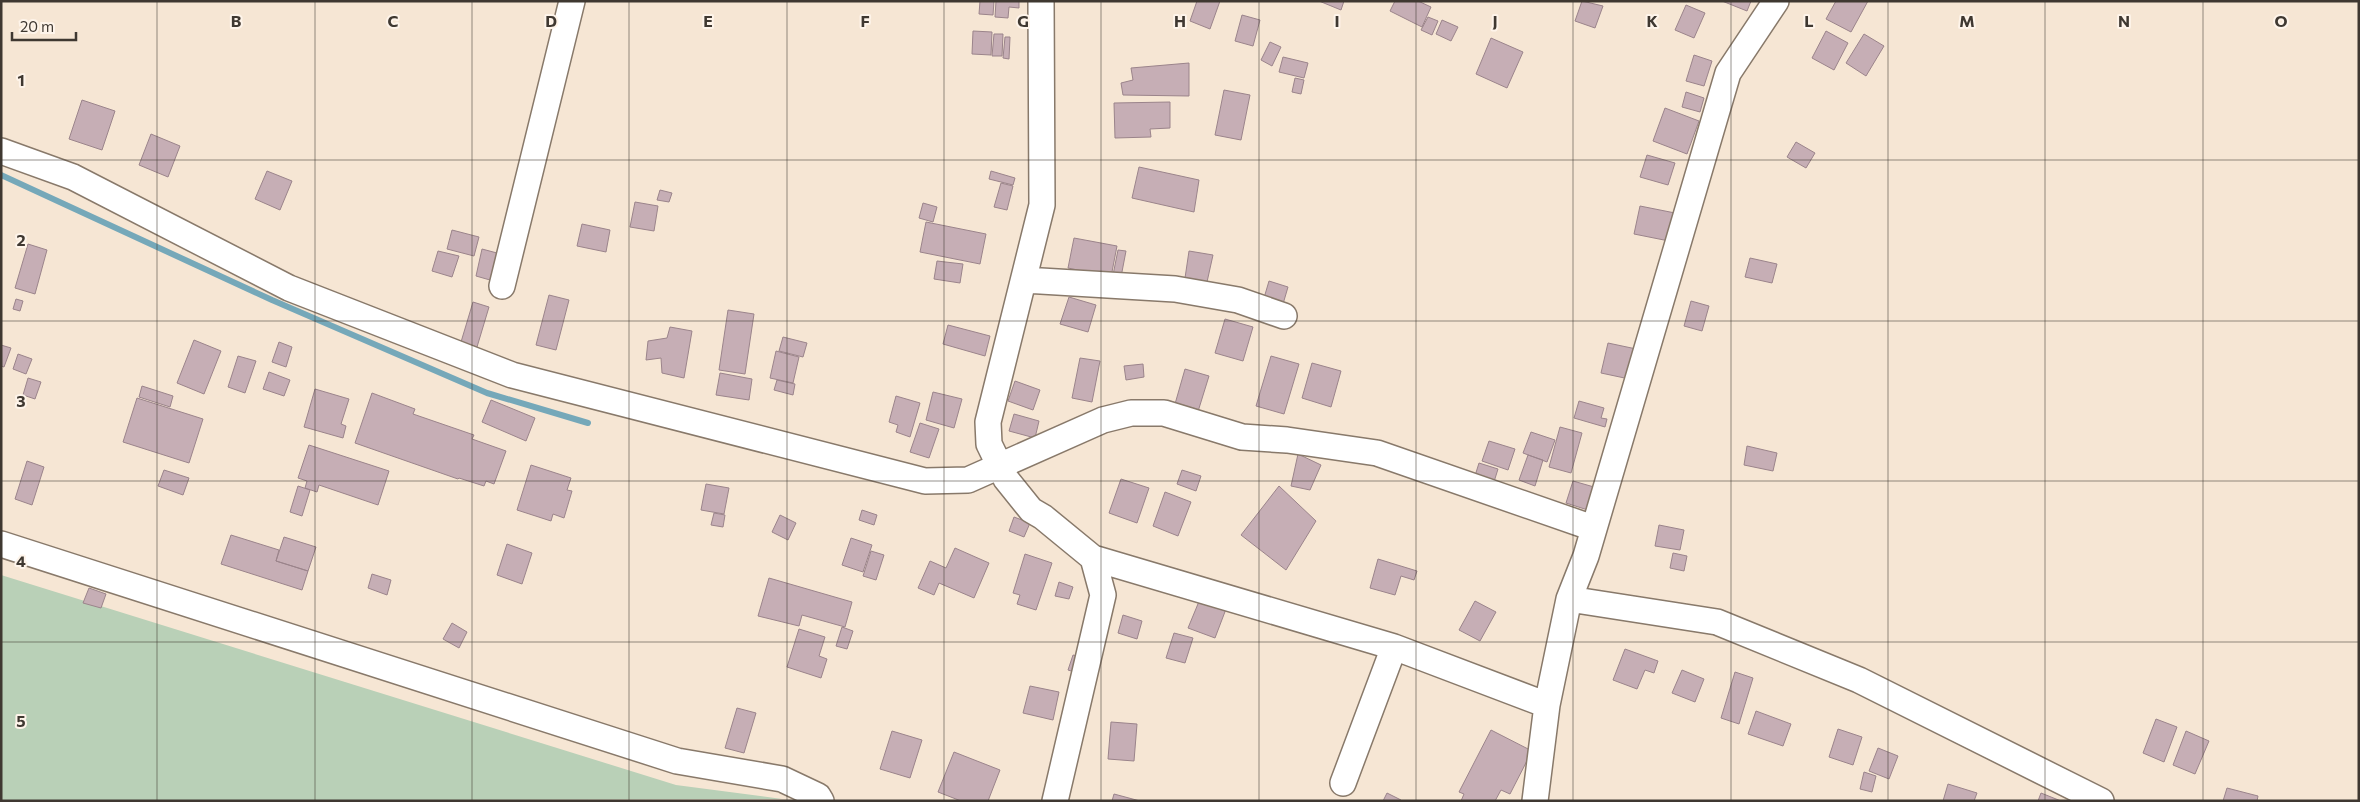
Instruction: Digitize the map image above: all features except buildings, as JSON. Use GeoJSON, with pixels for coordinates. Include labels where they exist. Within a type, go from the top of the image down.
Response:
{"type":"FeatureCollection","features":[{"type":"Feature","properties":{"kind":"street"},"geometry":{"type":"LineString","coordinates":[[502,286],[572,1]]}},
{"type":"Feature","properties":{"kind":"street"},"geometry":{"type":"LineString","coordinates":[[1041,1],[1042,205],[988,422],[989,444],[1002,472],[1025,504],[1093,558],[1394,648],[1547,704]]}},
{"type":"Feature","properties":{"kind":"street"},"geometry":{"type":"LineString","coordinates":[[1535,801],[1547,704],[1593,528],[1728,73],[1776,1]]}},
{"type":"Feature","properties":{"kind":"street"},"geometry":{"type":"LineString","coordinates":[[1,151],[73,177],[288,288],[512,375],[925,481],[968,480],[1002,472],[1028,455],[1103,420],[1131,413],[1164,413],[1242,437],[1287,440],[1377,454],[1593,528]]}},
{"type":"Feature","properties":{"kind":"street"},"geometry":{"type":"LineString","coordinates":[[1024,280],[1175,289],[1238,300],[1284,316]]}},
{"type":"Feature","properties":{"kind":"street"},"geometry":{"type":"LineString","coordinates":[[1,544],[677,761],[782,779],[818,796],[821,801]]}},
{"type":"Feature","properties":{"kind":"street"},"geometry":{"type":"LineString","coordinates":[[1055,801],[1103,595],[1093,558]]}},
{"type":"Feature","properties":{"kind":"street"},"geometry":{"type":"LineString","coordinates":[[1576,593],[1622,606],[1717,622],[1859,680],[2101,801]]}},
{"type":"Feature","properties":{"kind":"street"},"geometry":{"type":"LineString","coordinates":[[1343,782],[1394,648]]}},
{"type":"Feature","properties":{"kind":"green space"},"geometry":{"type":"Polygon","coordinates":[[[1,575],[676,785],[782,799],[1,801],[1,575]]]}},
{"type":"Feature","properties":{"kind":"waterway"},"geometry":{"type":"LineString","coordinates":[[1,175],[272,300],[487,393],[588,423]]}}]}
